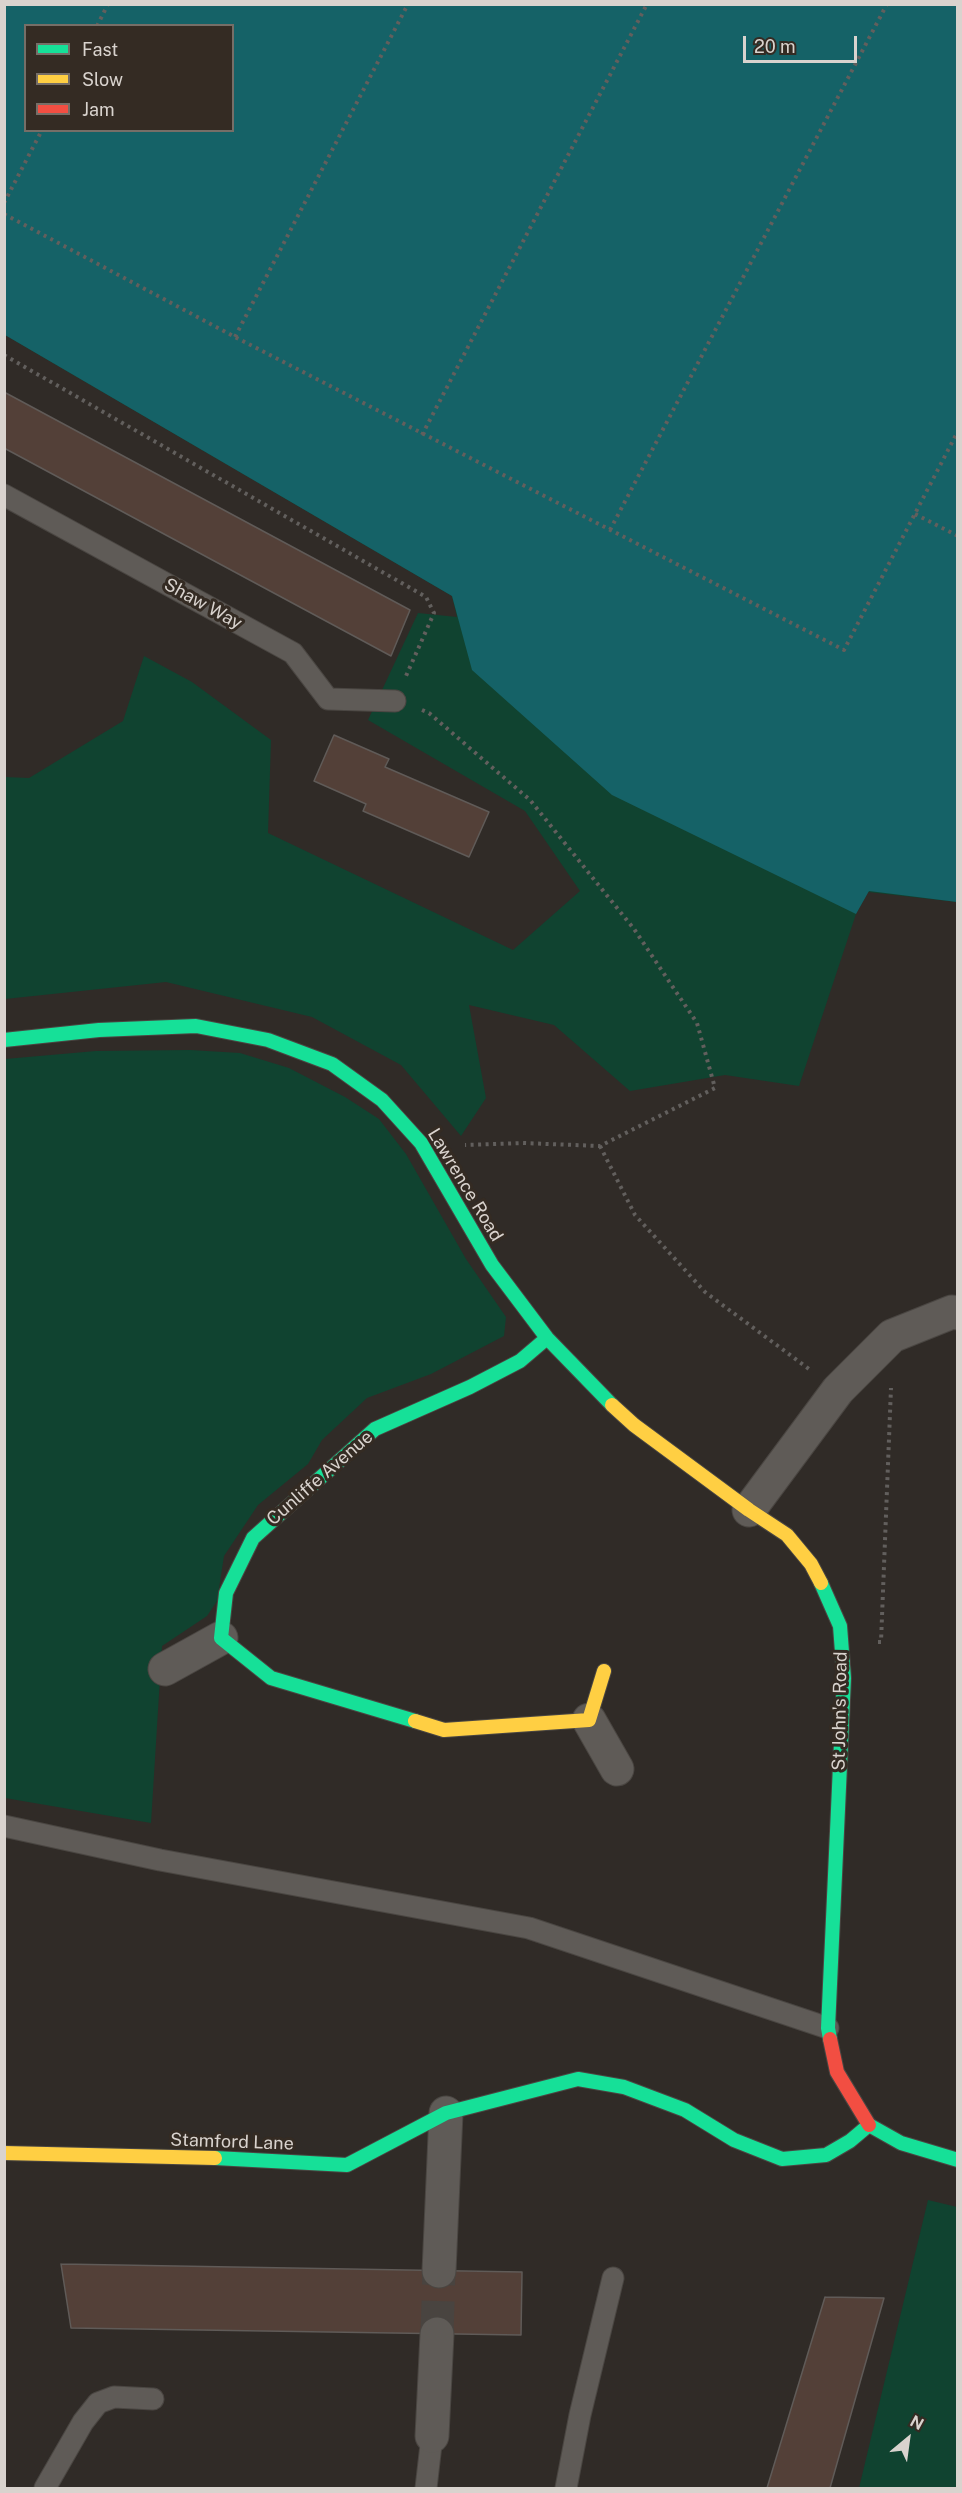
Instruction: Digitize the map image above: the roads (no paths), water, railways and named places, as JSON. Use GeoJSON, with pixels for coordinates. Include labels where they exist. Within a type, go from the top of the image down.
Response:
{"type":"FeatureCollection","features":[{"type":"Feature","properties":{"kind":"street","name":"Lawrence Road"},"geometry":{"type":"LineString","coordinates":[[4,1040],[99,1030],[196,1026],[268,1040],[332,1064],[382,1100],[422,1146],[492,1265],[547,1338],[583,1377],[634,1425],[749,1510]]}},
{"type":"Feature","properties":{"kind":"street"},"geometry":{"type":"LineString","coordinates":[[749,1510],[838,1390],[892,1336],[952,1312],[957,1313]]}},
{"type":"Feature","properties":{"kind":"street","name":"Cunliffe Avenue"},"geometry":{"type":"LineString","coordinates":[[221,1638],[226,1593],[253,1538],[375,1429],[470,1387],[520,1361],[547,1338]]}},
{"type":"Feature","properties":{"kind":"street","name":"St John's Road"},"geometry":{"type":"LineString","coordinates":[[749,1510],[787,1534],[811,1564],[840,1626],[844,1678],[828,2028],[837,2072],[868,2125]]}},
{"type":"Feature","properties":{"kind":"street"},"geometry":{"type":"LineString","coordinates":[[165,1669],[221,1638],[271,1678],[444,1730],[589,1720]]}},
{"type":"Feature","properties":{"kind":"street"},"geometry":{"type":"LineString","coordinates":[[604,1671],[589,1720],[617,1769]]}},
{"type":"Feature","properties":{"kind":"street","name":"Stamford Lane"},"geometry":{"type":"LineString","coordinates":[[4,2153],[209,2158],[347,2165],[446,2113],[578,2079],[624,2087],[685,2110],[734,2140],[782,2159],[826,2156],[850,2141],[868,2125]]}},
{"type":"Feature","properties":{"kind":"street"},"geometry":{"type":"LineString","coordinates":[[439,2271],[446,2113]]}},
{"type":"Feature","properties":{"kind":"street"},"geometry":{"type":"LineString","coordinates":[[868,2125],[901,2143],[957,2160]]}},
{"type":"Feature","properties":{"kind":"street"},"geometry":{"type":"LineString","coordinates":[[432,2436],[437,2334]]}},
{"type":"Feature","properties":{"kind":"lane","name":"Shaw Way"},"geometry":{"type":"LineString","coordinates":[[4,495],[293,653],[328,699],[395,701]]}},
{"type":"Feature","properties":{"kind":"lane"},"geometry":{"type":"LineString","coordinates":[[4,1826],[160,1860],[529,1928],[828,2028]]}},
{"type":"Feature","properties":{"kind":"lane"},"geometry":{"type":"LineString","coordinates":[[566,2488],[580,2415],[613,2278]]}},
{"type":"Feature","properties":{"kind":"lane"},"geometry":{"type":"LineString","coordinates":[[45,2488],[83,2422],[98,2403],[114,2397],[153,2399]]}},
{"type":"Feature","properties":{"kind":"lane"},"geometry":{"type":"LineString","coordinates":[[426,2488],[432,2436]]}},
{"type":"Feature","properties":{"kind":"water"},"geometry":{"type":"Polygon","coordinates":[[[5,4],[957,5],[957,902],[869,891],[856,914],[612,795],[472,670],[452,596],[5,335],[5,4]]]}},
{"type":"Feature","properties":{"kind":"tunnel"},"geometry":{"type":"LineString","coordinates":[[437,2334],[439,2271]]}}]}
